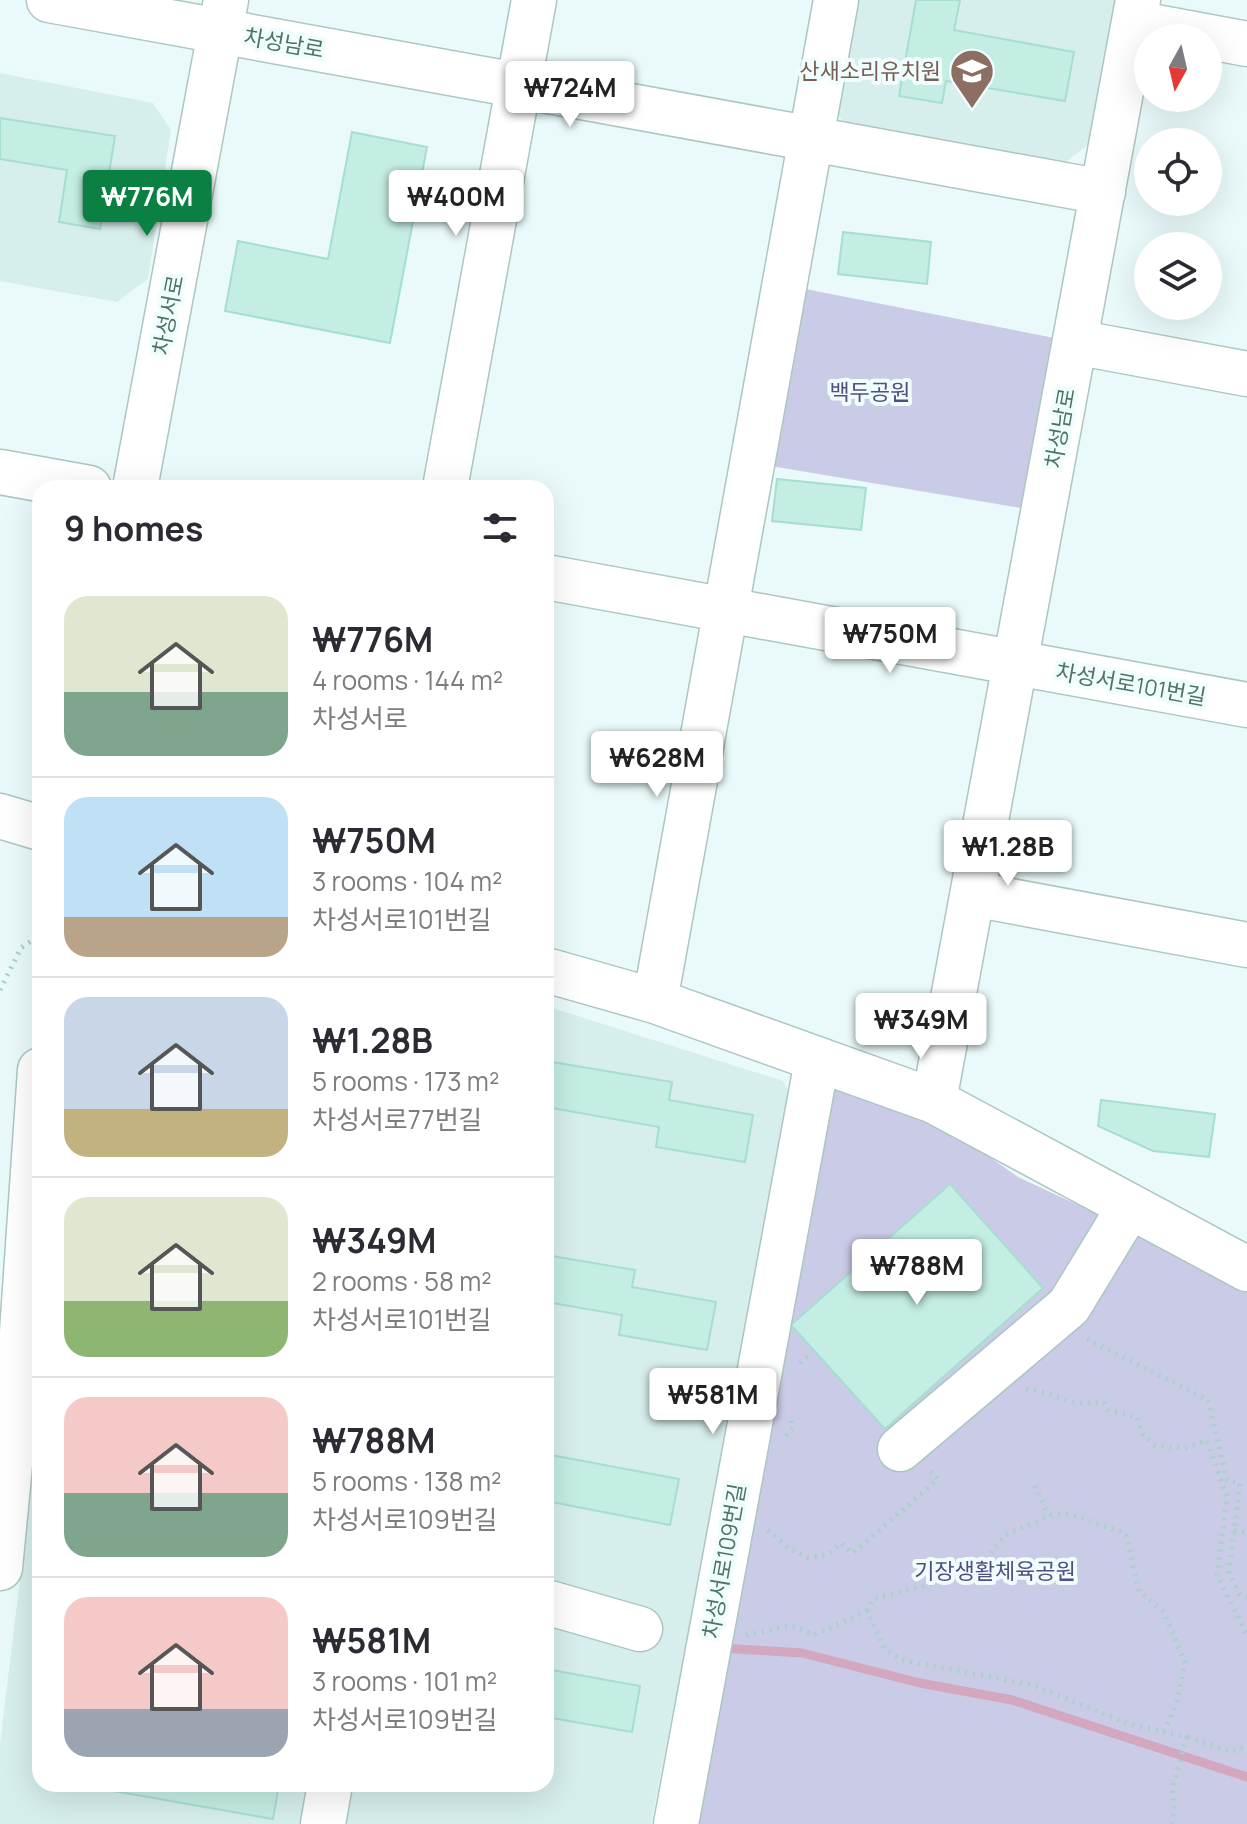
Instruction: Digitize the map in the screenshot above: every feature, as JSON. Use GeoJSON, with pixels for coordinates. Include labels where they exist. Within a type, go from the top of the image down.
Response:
{"type":"FeatureCollection","features":[{"type":"Feature","properties":{"kind":"street","name":"차성남로"},"geometry":{"type":"LineString","coordinates":[[49,0],[224,16],[519,85],[1103,192]]}},
{"type":"Feature","properties":{"kind":"street"},"geometry":{"type":"LineString","coordinates":[[446,480],[534,0]]}},
{"type":"Feature","properties":{"kind":"street"},"geometry":{"type":"LineString","coordinates":[[655,1001],[836,0]]}},
{"type":"Feature","properties":{"kind":"street","name":"차성남로"},"geometry":{"type":"LineString","coordinates":[[1016,663],[1136,12]]}},
{"type":"Feature","properties":{"kind":"street"},"geometry":{"type":"LineString","coordinates":[[1136,12],[1247,44]]}},
{"type":"Feature","properties":{"kind":"street","name":"차성서로"},"geometry":{"type":"LineString","coordinates":[[137,480],[224,16]]}},
{"type":"Feature","properties":{"kind":"street"},"geometry":{"type":"LineString","coordinates":[[1075,342],[1247,374]]}},
{"type":"Feature","properties":{"kind":"street"},"geometry":{"type":"LineString","coordinates":[[0,472],[44,480]]}},
{"type":"Feature","properties":{"kind":"street","name":"차성서로101번길"},"geometry":{"type":"LineString","coordinates":[[554,578],[1247,705]]}},
{"type":"Feature","properties":{"kind":"street"},"geometry":{"type":"LineString","coordinates":[[934,1101],[1016,663]]}},
{"type":"Feature","properties":{"kind":"street"},"geometry":{"type":"LineString","coordinates":[[0,816],[32,826]]}},
{"type":"Feature","properties":{"kind":"street"},"geometry":{"type":"LineString","coordinates":[[973,894],[1247,945]]}},
{"type":"Feature","properties":{"kind":"street"},"geometry":{"type":"LineString","coordinates":[[554,972],[655,1001],[934,1101],[1247,1269]]}},
{"type":"Feature","properties":{"kind":"street","name":"차성서로109번길"},"geometry":{"type":"LineString","coordinates":[[676,1824],[755,1527],[817,1061]]}},
{"type":"Feature","properties":{"kind":"street"},"geometry":{"type":"LineString","coordinates":[[904,1447],[1069,1306],[1130,1206]]}},
{"type":"Feature","properties":{"kind":"street"},"geometry":{"type":"LineString","coordinates":[[0,1568],[24,1491],[32,1280]]}},
{"type":"Feature","properties":{"kind":"street"},"geometry":{"type":"LineString","coordinates":[[554,1604],[640,1629]]}},
{"type":"Feature","properties":{"kind":"street"},"geometry":{"type":"LineString","coordinates":[[323,1824],[329,1792]]}},
{"type":"Feature","properties":{"kind":"path"},"geometry":{"type":"LineString","coordinates":[[0,990],[21,948],[32,940]]}},
{"type":"Feature","properties":{"kind":"path"},"geometry":{"type":"LineString","coordinates":[[1073,1345],[1086,1339],[1208,1400],[1227,1480],[1240,1483],[1229,1573],[1240,1594],[1247,1596]]}},
{"type":"Feature","properties":{"kind":"path"},"geometry":{"type":"LineString","coordinates":[[977,1384],[1048,1391],[1061,1401],[1079,1405],[1104,1402],[1108,1410],[1137,1417],[1143,1434],[1155,1446],[1186,1448],[1206,1440],[1227,1497],[1217,1575],[1247,1635]]}},
{"type":"Feature","properties":{"kind":"path"},"geometry":{"type":"LineString","coordinates":[[755,1527],[808,1558],[829,1554],[841,1543],[853,1553],[938,1479],[904,1447]]}},
{"type":"Feature","properties":{"kind":"path"},"geometry":{"type":"LineString","coordinates":[[1035,1486],[1049,1516]]}},
{"type":"Feature","properties":{"kind":"path"},"geometry":{"type":"LineString","coordinates":[[746,1620],[745,1635],[791,1625],[814,1635],[867,1611],[873,1599],[974,1573],[1005,1535],[1049,1516],[1070,1514],[1126,1534],[1139,1592],[1164,1612],[1185,1663],[1177,1702],[1164,1731]]}},
{"type":"Feature","properties":{"kind":"path"},"geometry":{"type":"LineString","coordinates":[[1234,1531],[1247,1533]]}},
{"type":"Feature","properties":{"kind":"path"},"geometry":{"type":"LineString","coordinates":[[867,1611],[885,1649],[902,1660],[1033,1685],[1129,1724],[1164,1731],[1231,1752],[1247,1746]]}},
{"type":"Feature","properties":{"kind":"path"},"geometry":{"type":"LineString","coordinates":[[1172,1824],[1176,1774],[1186,1740]]}},
{"type":"Feature","properties":{"kind":"shaded area"},"geometry":{"type":"Polygon","coordinates":[[[853,0],[1116,0],[1090,143],[1066,162],[845,125],[834,108],[853,0]]]}},
{"type":"Feature","properties":{"kind":"shaded area"},"geometry":{"type":"Polygon","coordinates":[[[0,73],[153,103],[171,130],[148,279],[117,302],[0,281],[0,73]]]}},
{"type":"Feature","properties":{"kind":"shaded area"},"geometry":{"type":"Polygon","coordinates":[[[554,1009],[783,1081],[792,1098],[651,1824],[0,1824],[0,1744],[32,1481],[32,1792],[554,1792],[554,1009]]]}},
{"type":"Feature","properties":{"kind":"green space","name":"백두공원"},"geometry":{"type":"Polygon","coordinates":[[[785,285],[1075,342],[1045,512],[753,463],[785,285]]]}},
{"type":"Feature","properties":{"kind":"green space","name":"기장생활체육공원"},"geometry":{"type":"Polygon","coordinates":[[[832,1080],[935,1119],[1018,1177],[1247,1284],[1247,1824],[691,1824],[832,1080]]]}},
{"type":"Feature","properties":{"kind":"building"},"geometry":{"type":"Polygon","coordinates":[[[916,0],[960,0],[954,30],[1074,52],[1065,101],[946,81],[942,103],[899,96],[916,0]]]}},
{"type":"Feature","properties":{"kind":"building"},"geometry":{"type":"Polygon","coordinates":[[[0,118],[115,136],[100,229],[59,222],[67,170],[0,159],[0,118]]]}},
{"type":"Feature","properties":{"kind":"building"},"geometry":{"type":"Polygon","coordinates":[[[352,132],[427,147],[390,343],[225,311],[238,241],[328,259],[352,132]]]}},
{"type":"Feature","properties":{"kind":"building"},"geometry":{"type":"Polygon","coordinates":[[[843,232],[931,242],[927,284],[838,274],[843,232]]]}},
{"type":"Feature","properties":{"kind":"building"},"geometry":{"type":"Polygon","coordinates":[[[777,479],[866,488],[861,530],[772,521],[777,479]]]}},
{"type":"Feature","properties":{"kind":"building"},"geometry":{"type":"Polygon","coordinates":[[[554,1062],[672,1082],[669,1100],[753,1115],[745,1162],[656,1147],[659,1127],[554,1108],[554,1062]]]}},
{"type":"Feature","properties":{"kind":"building"},"geometry":{"type":"Polygon","coordinates":[[[1101,1100],[1215,1114],[1209,1157],[1153,1151],[1098,1126],[1101,1100]]]}},
{"type":"Feature","properties":{"kind":"building"},"geometry":{"type":"Polygon","coordinates":[[[950,1184],[1043,1288],[885,1429],[791,1325],[950,1184]]]}},
{"type":"Feature","properties":{"kind":"building"},"geometry":{"type":"Polygon","coordinates":[[[554,1256],[635,1270],[632,1287],[716,1302],[707,1350],[619,1335],[622,1315],[554,1303],[554,1256]]]}},
{"type":"Feature","properties":{"kind":"building"},"geometry":{"type":"Polygon","coordinates":[[[554,1456],[679,1479],[670,1525],[554,1503],[554,1456]]]}},
{"type":"Feature","properties":{"kind":"building"},"geometry":{"type":"Polygon","coordinates":[[[554,1670],[640,1686],[632,1732],[554,1718],[554,1670]]]}},
{"type":"Feature","properties":{"kind":"building"},"geometry":{"type":"Polygon","coordinates":[[[119,1792],[278,1792],[273,1819],[119,1792]]]}},
{"type":"Feature","properties":{"kind":"waterway"},"geometry":{"type":"LineString","coordinates":[[721,1648],[802,1653],[920,1683],[1012,1700],[1247,1777]]}},
{"type":"Feature","properties":{"kind":"place","name":"산새소리유치원"},"geometry":{"type":"Point","coordinates":[972,110]}}]}
